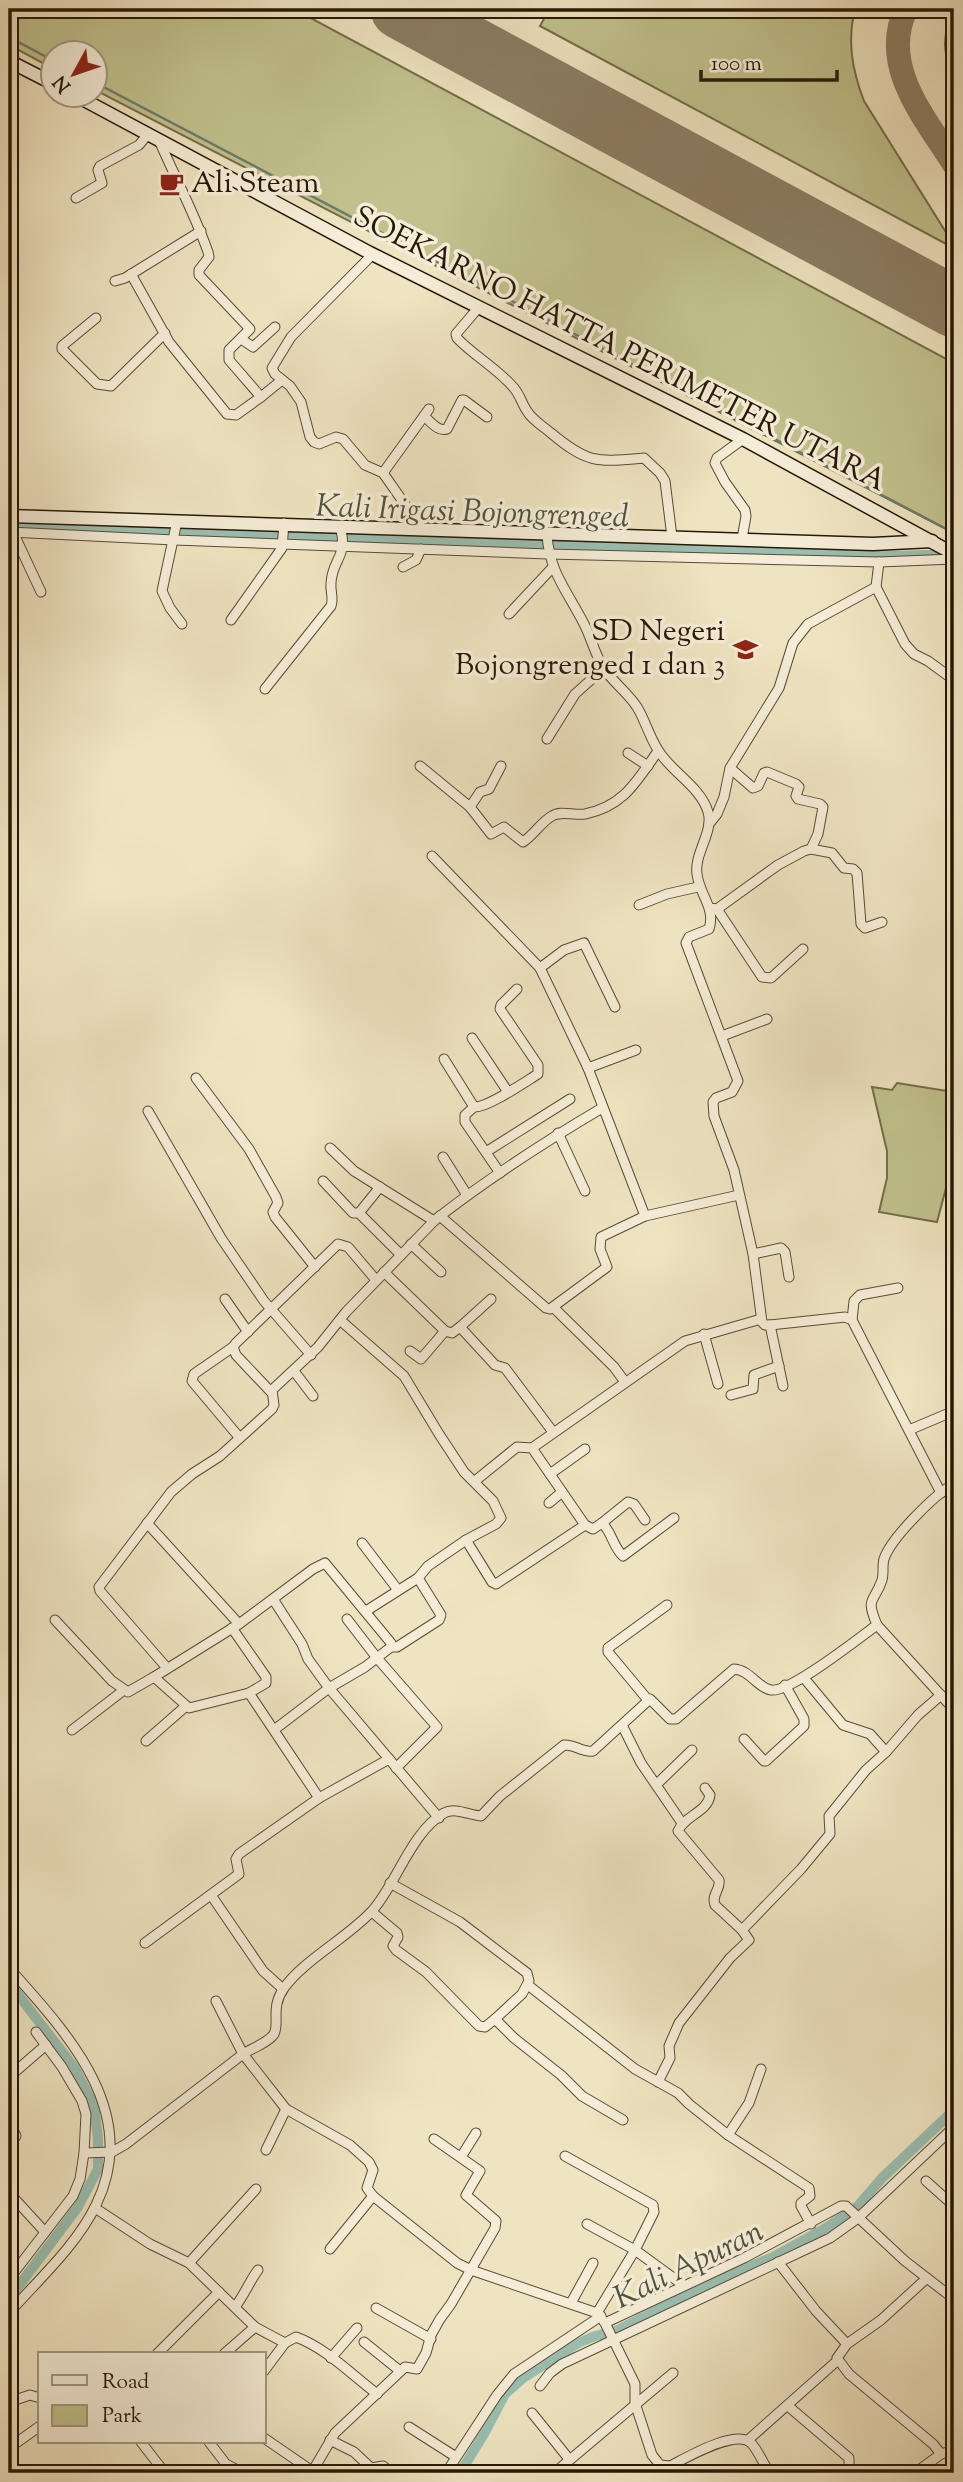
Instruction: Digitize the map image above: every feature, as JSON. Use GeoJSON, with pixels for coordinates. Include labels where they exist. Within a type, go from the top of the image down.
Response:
{"type":"FeatureCollection","features":[{"type":"Feature","properties":{"kind":"main road"},"geometry":{"type":"LineString","coordinates":[[9,61],[38,76]]}},
{"type":"Feature","properties":{"kind":"main road","name":"SOEKARNO HATTA PERIMETER UTARA"},"geometry":{"type":"LineString","coordinates":[[100,108],[373,254],[743,439],[932,541],[954,558]]}},
{"type":"Feature","properties":{"kind":"main road"},"geometry":{"type":"LineString","coordinates":[[9,516],[38,525],[284,525],[547,536],[742,539],[776,550],[932,541]]}},
{"type":"Feature","properties":{"kind":"street"},"geometry":{"type":"LineString","coordinates":[[76,198],[102,183],[97,170],[100,166],[153,136],[201,231],[209,257],[199,270],[199,275],[213,293],[249,327],[250,332],[229,350],[229,360],[261,397]]}},
{"type":"Feature","properties":{"kind":"street"},"geometry":{"type":"LineString","coordinates":[[115,281],[201,231]]}},
{"type":"Feature","properties":{"kind":"street"},"geometry":{"type":"LineString","coordinates":[[373,254],[291,337],[272,368],[301,402],[310,438],[319,444],[336,437],[343,439],[365,465],[383,473],[423,530]]}},
{"type":"Feature","properties":{"kind":"street"},"geometry":{"type":"LineString","coordinates":[[131,274],[165,334],[226,414],[236,415],[282,380]]}},
{"type":"Feature","properties":{"kind":"street"},"geometry":{"type":"LineString","coordinates":[[479,307],[456,334],[457,338],[515,389],[532,418],[572,451],[603,462],[644,458],[665,481],[672,537]]}},
{"type":"Feature","properties":{"kind":"street"},"geometry":{"type":"LineString","coordinates":[[96,317],[69,338],[62,349],[97,384],[103,386],[111,386],[165,334]]}},
{"type":"Feature","properties":{"kind":"street"},"geometry":{"type":"LineString","coordinates":[[241,339],[253,346],[275,327]]}},
{"type":"Feature","properties":{"kind":"street"},"geometry":{"type":"LineString","coordinates":[[383,473],[427,413],[439,429],[447,429],[464,400],[469,401],[487,417]]}},
{"type":"Feature","properties":{"kind":"street"},"geometry":{"type":"LineString","coordinates":[[742,539],[745,510],[724,482],[715,463],[743,439]]}},
{"type":"Feature","properties":{"kind":"street"},"geometry":{"type":"LineString","coordinates":[[177,523],[162,591],[182,624]]}},
{"type":"Feature","properties":{"kind":"street"},"geometry":{"type":"LineString","coordinates":[[41,592],[11,532],[38,525],[175,538],[344,543],[421,549],[595,553],[776,550],[880,562],[954,558]]}},
{"type":"Feature","properties":{"kind":"street"},"geometry":{"type":"LineString","coordinates":[[231,620],[284,543],[284,525]]}},
{"type":"Feature","properties":{"kind":"street"},"geometry":{"type":"LineString","coordinates":[[265,689],[331,606],[331,580],[344,543],[340,528]]}},
{"type":"Feature","properties":{"kind":"street"},"geometry":{"type":"LineString","coordinates":[[547,536],[552,567],[585,625],[604,668],[636,706],[658,751],[707,809],[709,824]]}},
{"type":"Feature","properties":{"kind":"street"},"geometry":{"type":"LineString","coordinates":[[403,567],[416,559],[421,549]]}},
{"type":"Feature","properties":{"kind":"street"},"geometry":{"type":"LineString","coordinates":[[880,562],[876,587],[905,644],[914,654],[954,680]]}},
{"type":"Feature","properties":{"kind":"street"},"geometry":{"type":"LineString","coordinates":[[509,614],[552,567]]}},
{"type":"Feature","properties":{"kind":"street"},"geometry":{"type":"LineString","coordinates":[[803,949],[771,978],[762,977],[698,887],[695,865],[709,824],[717,814],[724,797],[730,768],[779,688],[793,643],[808,624],[876,587]]}},
{"type":"Feature","properties":{"kind":"street"},"geometry":{"type":"LineString","coordinates":[[547,739],[575,694],[604,668]]}},
{"type":"Feature","properties":{"kind":"street"},"geometry":{"type":"LineString","coordinates":[[420,766],[470,807],[491,834],[504,827],[523,842],[551,816],[580,815],[604,809],[622,798],[658,751]]}},
{"type":"Feature","properties":{"kind":"street"},"geometry":{"type":"LineString","coordinates":[[628,753],[648,766]]}},
{"type":"Feature","properties":{"kind":"street"},"geometry":{"type":"LineString","coordinates":[[470,807],[480,792],[488,790],[501,766]]}},
{"type":"Feature","properties":{"kind":"street"},"geometry":{"type":"LineString","coordinates":[[730,768],[756,788],[767,772],[796,784],[799,787],[796,796],[798,799],[820,804],[823,807],[818,834],[811,849]]}},
{"type":"Feature","properties":{"kind":"street"},"geometry":{"type":"LineString","coordinates":[[852,1320],[845,1317],[765,1325],[761,1319],[753,1254],[729,1153],[713,1109],[716,1098],[732,1092],[738,1081],[685,943],[689,937],[709,929],[714,909],[778,865],[811,849],[832,853],[844,868],[853,869],[857,873],[861,924],[865,928],[882,922]]}},
{"type":"Feature","properties":{"kind":"street"},"geometry":{"type":"LineString","coordinates":[[432,856],[540,968],[588,1068],[645,1216]]}},
{"type":"Feature","properties":{"kind":"street"},"geometry":{"type":"LineString","coordinates":[[639,905],[667,894],[698,887]]}},
{"type":"Feature","properties":{"kind":"street"},"geometry":{"type":"LineString","coordinates":[[540,968],[564,950],[584,943],[615,1007]]}},
{"type":"Feature","properties":{"kind":"street"},"geometry":{"type":"LineString","coordinates":[[500,1173],[465,1122],[465,1115],[474,1107],[483,1106],[538,1074],[540,1070],[500,1009],[500,1005],[517,989]]}},
{"type":"Feature","properties":{"kind":"street"},"geometry":{"type":"LineString","coordinates":[[722,1037],[767,1019]]}},
{"type":"Feature","properties":{"kind":"street"},"geometry":{"type":"LineString","coordinates":[[472,1038],[508,1092]]}},
{"type":"Feature","properties":{"kind":"street"},"geometry":{"type":"LineString","coordinates":[[588,1068],[636,1050]]}},
{"type":"Feature","properties":{"kind":"street"},"geometry":{"type":"LineString","coordinates":[[444,1059],[474,1107]]}},
{"type":"Feature","properties":{"kind":"street"},"geometry":{"type":"LineString","coordinates":[[196,1078],[249,1149],[276,1197],[278,1203],[275,1217],[315,1267]]}},
{"type":"Feature","properties":{"kind":"street"},"geometry":{"type":"LineString","coordinates":[[486,1152],[570,1099]]}},
{"type":"Feature","properties":{"kind":"street"},"geometry":{"type":"LineString","coordinates":[[271,1392],[311,1355],[376,1280],[437,1218],[558,1133],[602,1108]]}},
{"type":"Feature","properties":{"kind":"street"},"geometry":{"type":"LineString","coordinates":[[148,1111],[221,1238],[271,1311],[311,1355]]}},
{"type":"Feature","properties":{"kind":"street"},"geometry":{"type":"LineString","coordinates":[[558,1133],[585,1191]]}},
{"type":"Feature","properties":{"kind":"street"},"geometry":{"type":"LineString","coordinates":[[330,1148],[343,1163],[437,1218],[546,1308],[554,1308],[607,1267],[600,1248],[601,1237],[645,1216],[739,1195]]}},
{"type":"Feature","properties":{"kind":"street"},"geometry":{"type":"LineString","coordinates":[[443,1157],[467,1195]]}},
{"type":"Feature","properties":{"kind":"street"},"geometry":{"type":"LineString","coordinates":[[323,1181],[353,1213],[359,1213],[401,1255]]}},
{"type":"Feature","properties":{"kind":"street"},"geometry":{"type":"LineString","coordinates":[[359,1213],[380,1187]]}},
{"type":"Feature","properties":{"kind":"street"},"geometry":{"type":"LineString","coordinates":[[239,1437],[192,1381],[194,1374],[233,1346],[335,1246],[343,1244],[376,1280]]}},
{"type":"Feature","properties":{"kind":"street"},"geometry":{"type":"LineString","coordinates":[[411,1244],[441,1272]]}},
{"type":"Feature","properties":{"kind":"street"},"geometry":{"type":"LineString","coordinates":[[753,1254],[781,1248],[785,1252],[789,1277]]}},
{"type":"Feature","properties":{"kind":"street"},"geometry":{"type":"LineString","coordinates":[[384,1272],[445,1331],[452,1333],[491,1299]]}},
{"type":"Feature","properties":{"kind":"street"},"geometry":{"type":"LineString","coordinates":[[898,1288],[860,1295],[854,1301],[852,1320],[940,1493]]}},
{"type":"Feature","properties":{"kind":"street"},"geometry":{"type":"LineString","coordinates":[[225,1299],[248,1332]]}},
{"type":"Feature","properties":{"kind":"street"},"geometry":{"type":"LineString","coordinates":[[554,1308],[614,1367],[625,1382]]}},
{"type":"Feature","properties":{"kind":"street"},"geometry":{"type":"LineString","coordinates":[[475,1481],[517,1447],[531,1448],[611,1395],[625,1382],[685,1341],[761,1319]]}},
{"type":"Feature","properties":{"kind":"street"},"geometry":{"type":"LineString","coordinates":[[340,1320],[404,1376],[464,1472],[493,1501],[501,1517],[496,1524],[466,1540],[428,1566],[418,1578],[366,1611]]}},
{"type":"Feature","properties":{"kind":"street"},"geometry":{"type":"LineString","coordinates":[[770,1325],[783,1386]]}},
{"type":"Feature","properties":{"kind":"street"},"geometry":{"type":"LineString","coordinates":[[460,1327],[495,1365],[505,1368],[553,1432]]}},
{"type":"Feature","properties":{"kind":"street"},"geometry":{"type":"LineString","coordinates":[[411,1351],[421,1359],[445,1331]]}},
{"type":"Feature","properties":{"kind":"street"},"geometry":{"type":"LineString","coordinates":[[704,1334],[718,1384]]}},
{"type":"Feature","properties":{"kind":"street"},"geometry":{"type":"LineString","coordinates":[[167,1668],[99,1590],[171,1492],[220,1455],[272,1409],[274,1401],[271,1392],[236,1355],[233,1346]]}},
{"type":"Feature","properties":{"kind":"street"},"geometry":{"type":"LineString","coordinates":[[731,1395],[753,1389],[754,1375],[779,1366]]}},
{"type":"Feature","properties":{"kind":"street"},"geometry":{"type":"LineString","coordinates":[[294,1371],[313,1396]]}},
{"type":"Feature","properties":{"kind":"street"},"geometry":{"type":"LineString","coordinates":[[909,1430],[954,1411]]}},
{"type":"Feature","properties":{"kind":"street"},"geometry":{"type":"LineString","coordinates":[[531,1448],[585,1525],[593,1529],[628,1502],[634,1504],[645,1520]]}},
{"type":"Feature","properties":{"kind":"street"},"geometry":{"type":"LineString","coordinates":[[550,1474],[585,1449]]}},
{"type":"Feature","properties":{"kind":"street"},"geometry":{"type":"LineString","coordinates":[[743,1930],[830,1834],[829,1816],[866,1770],[918,1716],[944,1699],[877,1625],[870,1608],[871,1597],[884,1576],[883,1561],[894,1539],[940,1493],[954,1483]]}},
{"type":"Feature","properties":{"kind":"street"},"geometry":{"type":"LineString","coordinates":[[549,1503],[562,1492]]}},
{"type":"Feature","properties":{"kind":"street"},"geometry":{"type":"LineString","coordinates":[[601,1524],[610,1533],[623,1556],[674,1518]]}},
{"type":"Feature","properties":{"kind":"street"},"geometry":{"type":"LineString","coordinates":[[147,1523],[236,1626],[266,1677],[266,1683],[249,1693],[192,1709],[154,1677]]}},
{"type":"Feature","properties":{"kind":"street"},"geometry":{"type":"LineString","coordinates":[[466,1540],[492,1582],[499,1583],[585,1525]]}},
{"type":"Feature","properties":{"kind":"street"},"geometry":{"type":"LineString","coordinates":[[362,1543],[398,1591]]}},
{"type":"Feature","properties":{"kind":"street"},"geometry":{"type":"LineString","coordinates":[[55,1620],[104,1673],[129,1692],[236,1626],[325,1563],[390,1641],[391,1647]]}},
{"type":"Feature","properties":{"kind":"street"},"geometry":{"type":"LineString","coordinates":[[274,1730],[329,1688],[391,1647],[397,1647],[439,1620],[441,1615],[418,1578]]}},
{"type":"Feature","properties":{"kind":"street"},"geometry":{"type":"LineString","coordinates":[[273,1599],[302,1644],[308,1659],[329,1688],[439,1818]]}},
{"type":"Feature","properties":{"kind":"street"},"geometry":{"type":"LineString","coordinates":[[648,1700],[608,1652],[608,1648],[667,1605]]}},
{"type":"Feature","properties":{"kind":"street"},"geometry":{"type":"LineString","coordinates":[[347,1619],[437,1727],[396,1768]]}},
{"type":"Feature","properties":{"kind":"street"},"geometry":{"type":"LineString","coordinates":[[88,2153],[108,2153],[135,2139],[243,2054],[271,2037],[275,2031],[275,2010],[283,1989],[294,1976],[372,1912],[411,1850],[439,1818],[451,1811],[481,1816],[500,1796],[564,1745],[571,1744],[593,1751],[648,1700],[654,1700],[673,1720],[734,1668],[749,1674],[771,1690],[804,1678],[877,1625]]}},
{"type":"Feature","properties":{"kind":"street"},"geometry":{"type":"LineString","coordinates":[[804,1678],[843,1725],[870,1734],[886,1752]]}},
{"type":"Feature","properties":{"kind":"street"},"geometry":{"type":"LineString","coordinates":[[744,1739],[766,1761],[804,1726],[804,1719],[785,1685]]}},
{"type":"Feature","properties":{"kind":"street"},"geometry":{"type":"LineString","coordinates":[[72,1730],[124,1690]]}},
{"type":"Feature","properties":{"kind":"street"},"geometry":{"type":"LineString","coordinates":[[249,1693],[319,1798]]}},
{"type":"Feature","properties":{"kind":"street"},"geometry":{"type":"LineString","coordinates":[[146,1741],[186,1706]]}},
{"type":"Feature","properties":{"kind":"street"},"geometry":{"type":"LineString","coordinates":[[622,1724],[641,1763],[682,1824]]}},
{"type":"Feature","properties":{"kind":"street"},"geometry":{"type":"LineString","coordinates":[[657,1784],[692,1750]]}},
{"type":"Feature","properties":{"kind":"street"},"geometry":{"type":"LineString","coordinates":[[145,1943],[239,1874],[236,1859],[239,1854],[319,1798],[389,1759]]}},
{"type":"Feature","properties":{"kind":"street"},"geometry":{"type":"LineString","coordinates":[[658,2082],[670,2058],[669,2046],[679,2023],[730,1958],[749,1940],[743,1930],[715,1905],[714,1895],[720,1885],[719,1880],[678,1834],[682,1824],[709,1803],[710,1795],[705,1788]]}},
{"type":"Feature","properties":{"kind":"street"},"geometry":{"type":"LineString","coordinates":[[372,1912],[397,1933],[398,1937],[393,1946],[396,1950],[426,1972],[479,2026],[483,2027],[522,1994],[528,1984],[527,1973],[481,1937],[390,1883]]}},
{"type":"Feature","properties":{"kind":"street"},"geometry":{"type":"LineString","coordinates":[[211,1895],[263,1971],[283,1989]]}},
{"type":"Feature","properties":{"kind":"street"},"geometry":{"type":"LineString","coordinates":[[9,1968],[68,2038],[94,2079],[105,2110],[108,2153],[104,2187],[95,2208],[56,2261],[9,2313]]}},
{"type":"Feature","properties":{"kind":"street"},"geometry":{"type":"LineString","coordinates":[[528,1984],[622,2060],[678,2093],[688,2104],[728,2134],[809,2188],[810,2196],[801,2206],[811,2224]]}},
{"type":"Feature","properties":{"kind":"street"},"geometry":{"type":"LineString","coordinates":[[216,2001],[243,2054],[286,2109],[350,2145],[369,2162],[373,2170],[368,2190],[373,2196],[457,2263],[571,2303],[605,2326],[635,2385],[635,2403],[652,2455],[662,2466],[670,2466],[727,2440],[743,2438],[748,2440],[769,2473]]}},
{"type":"Feature","properties":{"kind":"street"},"geometry":{"type":"LineString","coordinates":[[495,2018],[514,2038],[561,2075],[582,2096],[623,2120]]}},
{"type":"Feature","properties":{"kind":"street"},"geometry":{"type":"LineString","coordinates":[[9,2278],[77,2188],[88,2153],[86,2114],[82,2101],[62,2067],[36,2032]]}},
{"type":"Feature","properties":{"kind":"street"},"geometry":{"type":"LineString","coordinates":[[9,2077],[46,2045]]}},
{"type":"Feature","properties":{"kind":"street"},"geometry":{"type":"LineString","coordinates":[[728,2134],[749,2103],[761,2069]]}},
{"type":"Feature","properties":{"kind":"street"},"geometry":{"type":"LineString","coordinates":[[265,2150],[286,2109]]}},
{"type":"Feature","properties":{"kind":"street"},"geometry":{"type":"LineString","coordinates":[[9,2122],[16,2136],[9,2147]]}},
{"type":"Feature","properties":{"kind":"street"},"geometry":{"type":"LineString","coordinates":[[540,2386],[555,2368],[605,2326],[778,2262],[830,2238],[857,2217],[954,2127]]}},
{"type":"Feature","properties":{"kind":"street"},"geometry":{"type":"LineString","coordinates":[[461,2157],[476,2133]]}},
{"type":"Feature","properties":{"kind":"street"},"geometry":{"type":"LineString","coordinates":[[266,2439],[313,2472],[330,2440],[400,2371],[407,2366],[417,2369],[431,2335],[497,2223],[467,2197],[480,2171],[434,2138]]}},
{"type":"Feature","properties":{"kind":"street"},"geometry":{"type":"LineString","coordinates":[[565,2156],[653,2205],[654,2212],[635,2250],[605,2326]]}},
{"type":"Feature","properties":{"kind":"street"},"geometry":{"type":"LineString","coordinates":[[926,2181],[954,2206]]}},
{"type":"Feature","properties":{"kind":"street"},"geometry":{"type":"LineString","coordinates":[[189,2263],[256,2189]]}},
{"type":"Feature","properties":{"kind":"street"},"geometry":{"type":"LineString","coordinates":[[330,2249],[373,2196]]}},
{"type":"Feature","properties":{"kind":"street"},"geometry":{"type":"LineString","coordinates":[[13,2197],[46,2232]]}},
{"type":"Feature","properties":{"kind":"street"},"geometry":{"type":"LineString","coordinates":[[446,2473],[497,2395],[514,2374],[683,2285],[811,2224],[838,2207],[846,2206],[954,2299]]}},
{"type":"Feature","properties":{"kind":"street"},"geometry":{"type":"LineString","coordinates":[[95,2208],[150,2245],[199,2270],[255,2327],[285,2343]]}},
{"type":"Feature","properties":{"kind":"street"},"geometry":{"type":"LineString","coordinates":[[587,2224],[635,2250],[683,2285]]}},
{"type":"Feature","properties":{"kind":"street"},"geometry":{"type":"LineString","coordinates":[[778,2262],[816,2311],[847,2344]]}},
{"type":"Feature","properties":{"kind":"street"},"geometry":{"type":"LineString","coordinates":[[571,2303],[593,2263]]}},
{"type":"Feature","properties":{"kind":"street"},"geometry":{"type":"LineString","coordinates":[[235,2307],[249,2289],[249,2282],[258,2270]]}},
{"type":"Feature","properties":{"kind":"street"},"geometry":{"type":"LineString","coordinates":[[927,2278],[837,2355],[849,2374],[903,2418],[941,2454]]}},
{"type":"Feature","properties":{"kind":"street"},"geometry":{"type":"LineString","coordinates":[[160,2352],[219,2292]]}},
{"type":"Feature","properties":{"kind":"street"},"geometry":{"type":"LineString","coordinates":[[376,2308],[431,2339]]}},
{"type":"Feature","properties":{"kind":"street"},"geometry":{"type":"LineString","coordinates":[[226,2352],[255,2327]]}},
{"type":"Feature","properties":{"kind":"street"},"geometry":{"type":"LineString","coordinates":[[331,2358],[357,2328]]}},
{"type":"Feature","properties":{"kind":"street"},"geometry":{"type":"LineString","coordinates":[[266,2368],[285,2343],[296,2337],[331,2358],[377,2394]]}},
{"type":"Feature","properties":{"kind":"street"},"geometry":{"type":"LineString","coordinates":[[364,2342],[400,2371]]}},
{"type":"Feature","properties":{"kind":"street"},"geometry":{"type":"LineString","coordinates":[[748,2440],[838,2360]]}},
{"type":"Feature","properties":{"kind":"street"},"geometry":{"type":"LineString","coordinates":[[559,2469],[673,2373]]}},
{"type":"Feature","properties":{"kind":"street"},"geometry":{"type":"LineString","coordinates":[[9,2402],[30,2395],[38,2397]]}},
{"type":"Feature","properties":{"kind":"street"},"geometry":{"type":"LineString","coordinates":[[788,2406],[849,2458],[849,2466],[856,2473]]}},
{"type":"Feature","properties":{"kind":"street"},"geometry":{"type":"LineString","coordinates":[[532,2413],[569,2459]]}},
{"type":"Feature","properties":{"kind":"street"},"geometry":{"type":"LineString","coordinates":[[9,2448],[38,2427]]}},
{"type":"Feature","properties":{"kind":"street"},"geometry":{"type":"LineString","coordinates":[[409,2427],[456,2457]]}},
{"type":"Feature","properties":{"kind":"street"},"geometry":{"type":"LineString","coordinates":[[330,2440],[354,2452],[371,2468],[383,2466],[392,2473]]}},
{"type":"Feature","properties":{"kind":"street"},"geometry":{"type":"LineString","coordinates":[[143,2444],[165,2473]]}},
{"type":"Feature","properties":{"kind":"street"},"geometry":{"type":"LineString","coordinates":[[210,2444],[224,2462],[243,2473]]}},
{"type":"Feature","properties":{"kind":"street"},"geometry":{"type":"LineString","coordinates":[[915,2473],[941,2454],[954,2449]]}},
{"type":"Feature","properties":{"kind":"green space"},"geometry":{"type":"Polygon","coordinates":[[[9,9],[294,9],[954,363],[954,533],[108,97],[108,38],[38,38],[38,61],[9,45],[9,9]]]}},
{"type":"Feature","properties":{"kind":"green space"},"geometry":{"type":"Polygon","coordinates":[[[536,9],[855,9],[851,33],[852,55],[864,101],[952,242],[948,245],[540,26],[546,15],[536,9]]]}},
{"type":"Feature","properties":{"kind":"green space"},"geometry":{"type":"Polygon","coordinates":[[[954,13],[954,75],[947,59],[945,44],[947,28],[954,13]]]}},
{"type":"Feature","properties":{"kind":"green space"},"geometry":{"type":"Polygon","coordinates":[[[897,1083],[954,1092],[954,1158],[937,1222],[879,1212],[887,1178],[887,1151],[872,1087],[892,1090],[897,1083]]]}},
{"type":"Feature","properties":{"kind":"waterway"},"geometry":{"type":"LineString","coordinates":[[9,37],[38,53]]}},
{"type":"Feature","properties":{"kind":"waterway"},"geometry":{"type":"LineString","coordinates":[[108,89],[954,533]]}},
{"type":"Feature","properties":{"kind":"waterway","name":"Kali Irigasi Bojongrenged"},"geometry":{"type":"LineString","coordinates":[[9,525],[880,556],[934,555]]}},
{"type":"Feature","properties":{"kind":"waterway","name":"Kali Apuran"},"geometry":{"type":"LineString","coordinates":[[9,1983],[74,2067],[94,2105],[98,2139],[98,2169],[78,2207],[9,2299]]}},
{"type":"Feature","properties":{"kind":"waterway","name":"Kali Apuran"},"geometry":{"type":"LineString","coordinates":[[460,2473],[505,2394],[523,2378],[578,2343],[618,2330],[704,2286],[773,2257],[826,2228],[857,2207],[882,2178],[954,2110]]}},
{"type":"Feature","properties":{"kind":"taxiway"},"geometry":{"type":"LineString","coordinates":[[906,9],[899,30],[898,51],[902,71],[919,110],[954,164]]}},
{"type":"Feature","properties":{"kind":"runway"},"geometry":{"type":"LineString","coordinates":[[401,9],[954,307]]}},
{"type":"Feature","properties":{"kind":"place","name":"Ali Steam"},"geometry":{"type":"Point","coordinates":[171,184]}},
{"type":"Feature","properties":{"kind":"place","name":"SD Negeri Bojongrenged 1 dan 3"},"geometry":{"type":"Point","coordinates":[745,649]}}]}
